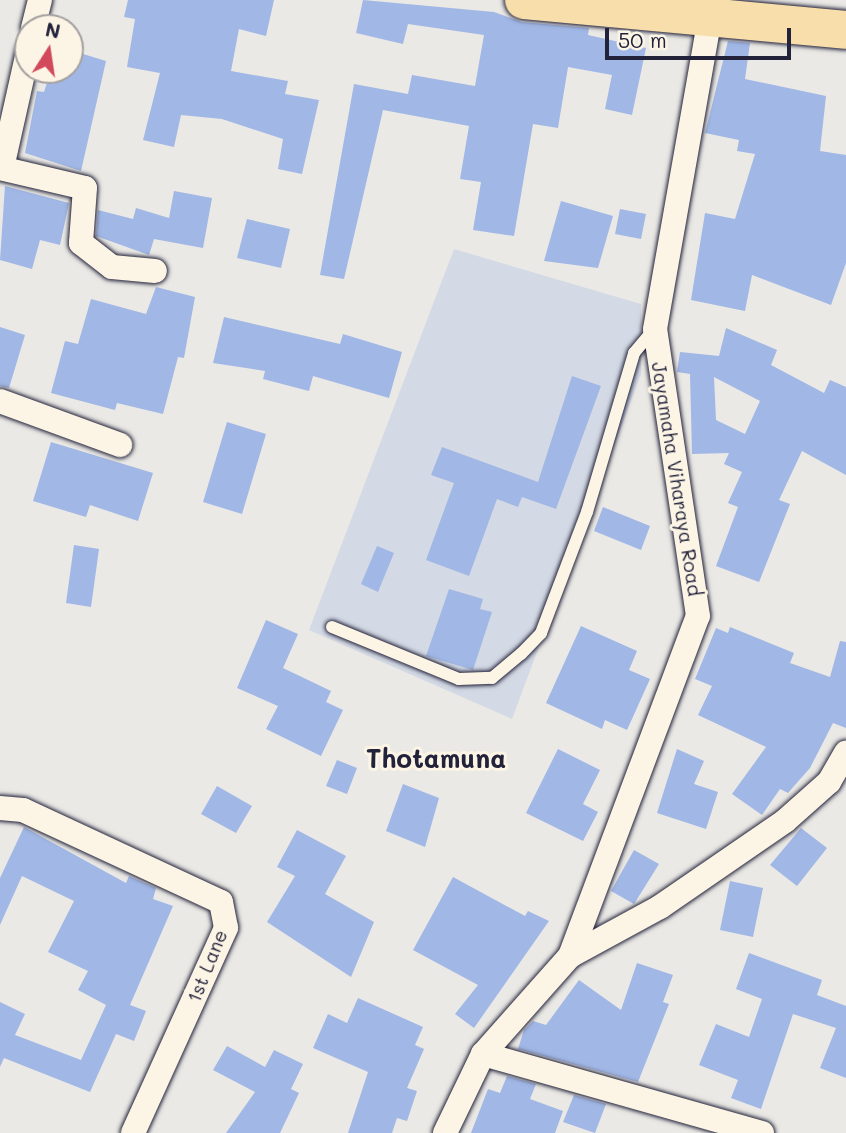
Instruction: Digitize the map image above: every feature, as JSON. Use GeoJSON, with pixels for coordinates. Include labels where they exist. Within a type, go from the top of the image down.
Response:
{"type":"FeatureCollection","features":[{"type":"Feature","properties":{"kind":"highway"},"geometry":{"type":"LineString","coordinates":[[524,0],[846,30]]}},
{"type":"Feature","properties":{"kind":"street","name":"Jayamaha Viharaya Road"},"geometry":{"type":"LineString","coordinates":[[445,1133],[483,1054],[570,956],[698,616],[655,329],[710,18]]}},
{"type":"Feature","properties":{"kind":"street"},"geometry":{"type":"LineString","coordinates":[[21,84],[1,168],[85,188],[81,243],[112,267],[155,271]]}},
{"type":"Feature","properties":{"kind":"street"},"geometry":{"type":"LineString","coordinates":[[0,401],[120,445]]}},
{"type":"Feature","properties":{"kind":"street"},"geometry":{"type":"LineString","coordinates":[[570,956],[660,907],[785,821],[829,782],[846,753]]}},
{"type":"Feature","properties":{"kind":"street","name":"1st Lane"},"geometry":{"type":"LineString","coordinates":[[0,808],[23,810],[221,902],[226,928],[133,1133]]}},
{"type":"Feature","properties":{"kind":"street"},"geometry":{"type":"LineString","coordinates":[[483,1054],[762,1133]]}},
{"type":"Feature","properties":{"kind":"lane"},"geometry":{"type":"LineString","coordinates":[[332,627],[459,679],[492,678],[522,654],[541,633],[587,512],[634,353],[655,329]]}},
{"type":"Feature","properties":{"kind":"shaded area"},"geometry":{"type":"Polygon","coordinates":[[[454,249],[641,304],[641,374],[512,719],[309,630],[454,249]]]}},
{"type":"Feature","properties":{"kind":"building"},"geometry":{"type":"Polygon","coordinates":[[[128,0],[274,0],[266,36],[239,29],[231,71],[288,81],[285,94],[319,100],[302,174],[278,169],[283,139],[222,119],[181,115],[174,147],[143,140],[160,73],[127,67],[135,19],[124,17],[128,0]]]}},
{"type":"Feature","properties":{"kind":"building"},"geometry":{"type":"Polygon","coordinates":[[[363,0],[494,12],[522,22],[589,28],[588,35],[646,48],[632,115],[605,109],[612,75],[568,67],[558,128],[533,124],[514,236],[473,230],[481,182],[460,179],[469,126],[383,110],[344,279],[320,275],[354,84],[408,94],[412,75],[475,86],[484,35],[408,24],[403,44],[356,33],[363,0]]]}},
{"type":"Feature","properties":{"kind":"building"},"geometry":{"type":"Polygon","coordinates":[[[728,41],[750,43],[745,79],[826,96],[820,151],[846,155],[846,263],[831,305],[752,275],[745,311],[691,300],[705,213],[735,219],[755,154],[737,151],[739,140],[705,133],[728,41]]]}},
{"type":"Feature","properties":{"kind":"building"},"geometry":{"type":"Polygon","coordinates":[[[84,54],[106,61],[81,171],[25,153],[37,91],[44,92],[47,84],[84,84],[84,54]]]}},
{"type":"Feature","properties":{"kind":"building"},"geometry":{"type":"Polygon","coordinates":[[[5,186],[69,203],[60,245],[40,240],[32,269],[0,260],[5,186]]]}},
{"type":"Feature","properties":{"kind":"building"},"geometry":{"type":"Polygon","coordinates":[[[174,191],[212,198],[203,248],[154,239],[149,255],[96,236],[98,210],[133,219],[136,208],[169,218],[174,191]]]}},
{"type":"Feature","properties":{"kind":"building"},"geometry":{"type":"Polygon","coordinates":[[[561,201],[613,216],[598,268],[544,261],[561,201]]]}},
{"type":"Feature","properties":{"kind":"building"},"geometry":{"type":"Polygon","coordinates":[[[620,209],[646,214],[641,239],[615,234],[620,209]]]}},
{"type":"Feature","properties":{"kind":"building"},"geometry":{"type":"Polygon","coordinates":[[[247,219],[290,229],[281,268],[237,258],[247,219]]]}},
{"type":"Feature","properties":{"kind":"building"},"geometry":{"type":"Polygon","coordinates":[[[156,287],[195,297],[184,358],[178,357],[163,414],[117,403],[115,410],[51,393],[65,341],[78,344],[91,299],[146,314],[156,287]]]}},
{"type":"Feature","properties":{"kind":"building"},"geometry":{"type":"Polygon","coordinates":[[[224,317],[340,344],[343,334],[402,352],[389,398],[313,376],[309,391],[263,379],[265,371],[213,363],[224,317]]]}},
{"type":"Feature","properties":{"kind":"building"},"geometry":{"type":"Polygon","coordinates":[[[0,327],[25,335],[9,388],[0,386],[0,327]]]}},
{"type":"Feature","properties":{"kind":"building"},"geometry":{"type":"Polygon","coordinates":[[[726,328],[777,350],[771,365],[824,393],[830,380],[846,387],[846,475],[802,451],[779,500],[790,504],[759,582],[716,566],[738,507],[728,503],[742,472],[724,464],[729,453],[692,454],[690,374],[677,372],[680,352],[719,356],[726,328]],[[714,377],[716,420],[745,434],[760,401],[714,377]]]}},
{"type":"Feature","properties":{"kind":"building"},"geometry":{"type":"Polygon","coordinates":[[[572,376],[601,386],[556,509],[522,497],[518,507],[497,499],[469,576],[426,560],[454,483],[431,475],[442,447],[538,482],[572,376]]]}},
{"type":"Feature","properties":{"kind":"building"},"geometry":{"type":"Polygon","coordinates":[[[227,422],[266,434],[242,514],[203,502],[227,422]]]}},
{"type":"Feature","properties":{"kind":"building"},"geometry":{"type":"Polygon","coordinates":[[[51,442],[153,473],[138,521],[90,505],[86,517],[33,501],[51,442]]]}},
{"type":"Feature","properties":{"kind":"building"},"geometry":{"type":"Polygon","coordinates":[[[603,507],[650,526],[641,550],[594,531],[603,507]]]}},
{"type":"Feature","properties":{"kind":"building"},"geometry":{"type":"Polygon","coordinates":[[[74,545],[99,549],[91,607],[66,603],[74,545]]]}},
{"type":"Feature","properties":{"kind":"building"},"geometry":{"type":"Polygon","coordinates":[[[377,546],[394,553],[378,592],[361,584],[377,546]]]}},
{"type":"Feature","properties":{"kind":"building"},"geometry":{"type":"Polygon","coordinates":[[[449,589],[483,599],[480,609],[492,612],[473,670],[426,656],[449,589]]]}},
{"type":"Feature","properties":{"kind":"building"},"geometry":{"type":"Polygon","coordinates":[[[266,620],[298,634],[283,668],[331,691],[326,702],[343,710],[321,756],[266,729],[278,706],[237,688],[266,620]]]}},
{"type":"Feature","properties":{"kind":"building"},"geometry":{"type":"Polygon","coordinates":[[[581,626],[637,651],[629,670],[650,679],[627,730],[605,720],[602,729],[546,703],[581,626]]]}},
{"type":"Feature","properties":{"kind":"building"},"geometry":{"type":"Polygon","coordinates":[[[730,627],[794,653],[790,663],[830,677],[840,641],[846,642],[846,728],[833,723],[810,768],[788,793],[780,789],[762,815],[732,794],[766,747],[698,715],[712,686],[695,679],[716,628],[728,633],[730,627]]]}},
{"type":"Feature","properties":{"kind":"building"},"geometry":{"type":"Polygon","coordinates":[[[558,749],[600,770],[583,804],[598,812],[583,841],[526,813],[558,749]]]}},
{"type":"Feature","properties":{"kind":"building"},"geometry":{"type":"Polygon","coordinates":[[[677,749],[704,761],[694,784],[718,792],[706,829],[657,813],[677,749]]]}},
{"type":"Feature","properties":{"kind":"building"},"geometry":{"type":"Polygon","coordinates":[[[337,760],[357,768],[347,794],[326,786],[337,760]]]}},
{"type":"Feature","properties":{"kind":"building"},"geometry":{"type":"Polygon","coordinates":[[[403,784],[439,798],[425,847],[386,831],[403,784]]]}},
{"type":"Feature","properties":{"kind":"building"},"geometry":{"type":"Polygon","coordinates":[[[217,786],[252,806],[236,833],[201,814],[217,786]]]}},
{"type":"Feature","properties":{"kind":"building"},"geometry":{"type":"Polygon","coordinates":[[[24,827],[126,883],[129,876],[156,888],[153,899],[173,906],[130,1005],[146,1011],[134,1041],[116,1034],[90,1092],[4,1058],[0,1067],[0,1002],[25,1014],[15,1035],[81,1060],[106,1005],[78,990],[88,971],[48,952],[74,901],[22,876],[0,925],[0,878],[24,827]]]}},
{"type":"Feature","properties":{"kind":"building"},"geometry":{"type":"Polygon","coordinates":[[[801,828],[827,848],[797,886],[770,865],[801,828]]]}},
{"type":"Feature","properties":{"kind":"building"},"geometry":{"type":"Polygon","coordinates":[[[297,830],[346,856],[325,894],[374,922],[351,977],[267,922],[295,876],[277,867],[297,830]]]}},
{"type":"Feature","properties":{"kind":"building"},"geometry":{"type":"Polygon","coordinates":[[[634,850],[659,864],[634,904],[611,891],[634,850]]]}},
{"type":"Feature","properties":{"kind":"building"},"geometry":{"type":"Polygon","coordinates":[[[453,877],[525,916],[528,911],[549,921],[474,1028],[455,1014],[478,985],[413,950],[453,877]]]}},
{"type":"Feature","properties":{"kind":"building"},"geometry":{"type":"Polygon","coordinates":[[[730,881],[763,888],[753,937],[720,930],[730,881]]]}},
{"type":"Feature","properties":{"kind":"building"},"geometry":{"type":"Polygon","coordinates":[[[749,953],[822,980],[817,995],[846,1006],[846,1078],[820,1068],[836,1028],[793,1014],[761,1109],[731,1098],[738,1080],[699,1065],[716,1024],[749,1037],[762,999],[736,989],[749,953]]]}},
{"type":"Feature","properties":{"kind":"building"},"geometry":{"type":"Polygon","coordinates":[[[637,963],[673,975],[663,1002],[669,1004],[638,1082],[518,1049],[524,1030],[533,1021],[546,1025],[579,980],[621,1010],[637,963]]]}},
{"type":"Feature","properties":{"kind":"building"},"geometry":{"type":"Polygon","coordinates":[[[358,998],[423,1027],[415,1045],[424,1049],[407,1088],[417,1091],[407,1121],[397,1118],[392,1133],[348,1133],[368,1072],[313,1048],[328,1014],[347,1023],[358,998]]]}},
{"type":"Feature","properties":{"kind":"building"},"geometry":{"type":"Polygon","coordinates":[[[227,1046],[265,1067],[274,1050],[303,1064],[291,1089],[299,1093],[280,1133],[226,1133],[255,1092],[213,1070],[227,1046]]]}},
{"type":"Feature","properties":{"kind":"building"},"geometry":{"type":"Polygon","coordinates":[[[507,1076],[536,1084],[530,1099],[563,1111],[555,1133],[471,1133],[488,1089],[500,1093],[507,1076]]]}},
{"type":"Feature","properties":{"kind":"building"},"geometry":{"type":"Polygon","coordinates":[[[574,1095],[606,1104],[595,1133],[563,1122],[574,1095]]]}},
{"type":"Feature","properties":{"kind":"district","name":"Thotamuna"},"geometry":{"type":"Point","coordinates":[436,759]}}]}
